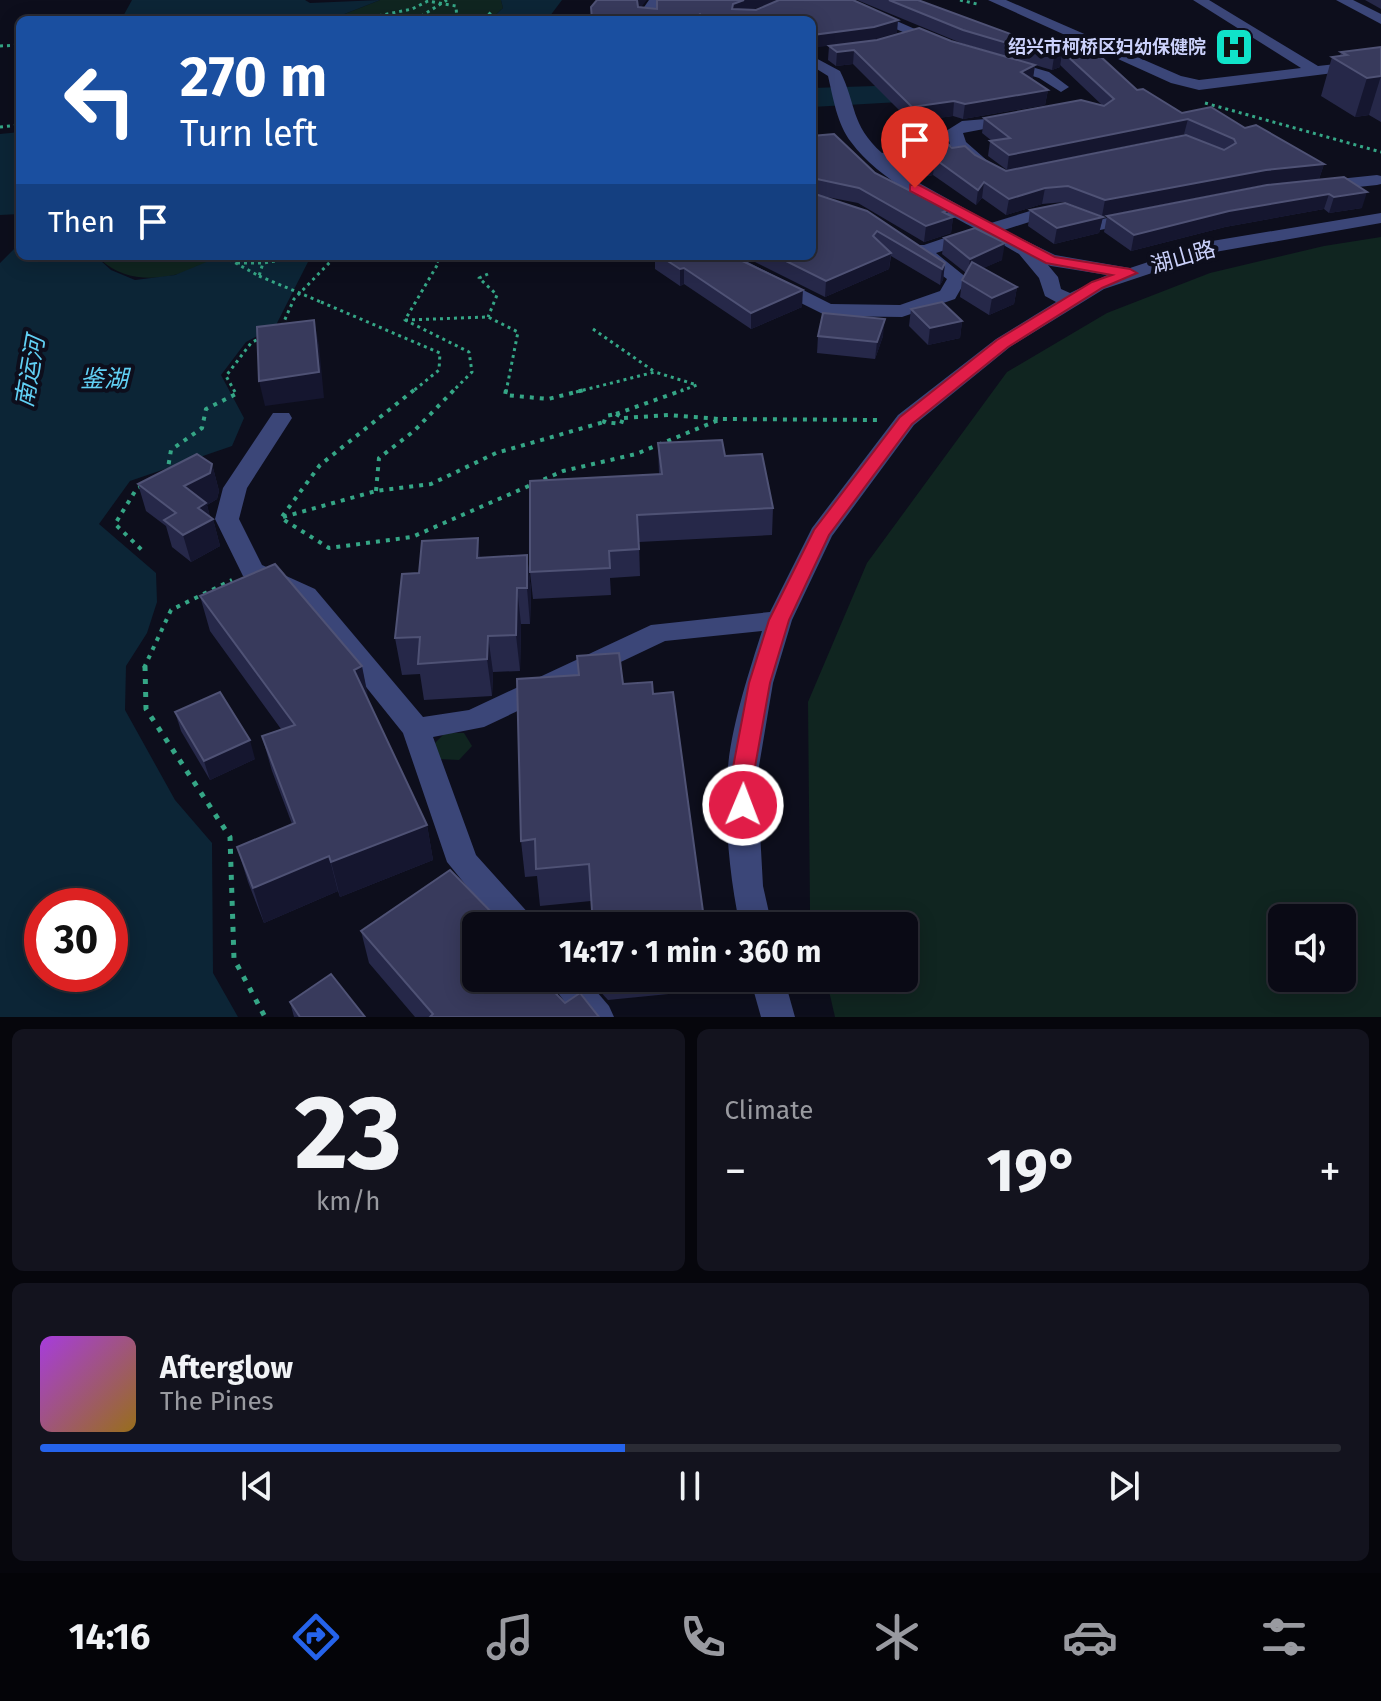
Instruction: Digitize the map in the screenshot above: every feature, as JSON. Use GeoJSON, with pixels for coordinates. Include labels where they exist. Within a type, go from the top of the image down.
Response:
{"type":"FeatureCollection","features":[{"type":"Feature","properties":{"kind":"street"},"geometry":{"type":"LineString","coordinates":[[837,0],[955,49]]}},
{"type":"Feature","properties":{"kind":"street"},"geometry":{"type":"LineString","coordinates":[[995,0],[1176,80],[1199,85],[1381,63]]}},
{"type":"Feature","properties":{"kind":"street"},"geometry":{"type":"LineString","coordinates":[[1200,0],[1316,71]]}},
{"type":"Feature","properties":{"kind":"street"},"geometry":{"type":"LineString","coordinates":[[1343,0],[1381,20]]}},
{"type":"Feature","properties":{"kind":"street"},"geometry":{"type":"LineString","coordinates":[[890,42],[920,34]]}},
{"type":"Feature","properties":{"kind":"street"},"geometry":{"type":"LineString","coordinates":[[817,56],[835,74],[849,140],[915,188],[1026,250],[1051,260],[1130,273]]}},
{"type":"Feature","properties":{"kind":"street"},"geometry":{"type":"LineString","coordinates":[[994,60],[1044,75],[1061,87]]}},
{"type":"Feature","properties":{"kind":"street"},"geometry":{"type":"LineString","coordinates":[[1003,179],[981,165],[958,144],[954,131],[962,126],[1037,115]]}},
{"type":"Feature","properties":{"kind":"street"},"geometry":{"type":"LineString","coordinates":[[878,159],[958,144]]}},
{"type":"Feature","properties":{"kind":"street"},"geometry":{"type":"LineString","coordinates":[[1305,188],[1377,180]]}},
{"type":"Feature","properties":{"kind":"street"},"geometry":{"type":"LineString","coordinates":[[923,251],[1043,212],[1065,210],[1100,225],[1161,212]]}},
{"type":"Feature","properties":{"kind":"street","name":"湖山路"},"geometry":{"type":"LineString","coordinates":[[753,912],[747,886],[742,778],[759,683],[779,620],[821,534],[906,420],[1003,343],[1097,285],[1212,247],[1381,218]]}},
{"type":"Feature","properties":{"kind":"street"},"geometry":{"type":"LineString","coordinates":[[729,260],[827,310],[902,311],[948,295],[957,278],[923,251],[895,236]]}},
{"type":"Feature","properties":{"kind":"street"},"geometry":{"type":"LineString","coordinates":[[1026,250],[1048,277],[1052,292],[1071,301]]}},
{"type":"Feature","properties":{"kind":"street"},"geometry":{"type":"LineString","coordinates":[[281,418],[235,488],[227,519],[252,570],[306,595],[416,729],[463,862],[507,912]]}},
{"type":"Feature","properties":{"kind":"street"},"geometry":{"type":"LineString","coordinates":[[416,729],[474,720],[660,632],[779,620]]}},
{"type":"Feature","properties":{"kind":"street"},"geometry":{"type":"LineString","coordinates":[[576,992],[597,1017]]}},
{"type":"Feature","properties":{"kind":"street"},"geometry":{"type":"LineString","coordinates":[[771,992],[778,1017]]}},
{"type":"Feature","properties":{"kind":"path"},"geometry":{"type":"LineString","coordinates":[[378,16],[412,9],[427,0],[446,1],[456,6],[457,16]]}},
{"type":"Feature","properties":{"kind":"path"},"geometry":{"type":"LineString","coordinates":[[422,16],[446,1]]}},
{"type":"Feature","properties":{"kind":"path"},"geometry":{"type":"LineString","coordinates":[[488,16],[492,11]]}},
{"type":"Feature","properties":{"kind":"path"},"geometry":{"type":"LineString","coordinates":[[231,260],[259,276],[440,353],[439,370],[320,465],[281,518]]}},
{"type":"Feature","properties":{"kind":"path"},"geometry":{"type":"LineString","coordinates":[[237,263],[281,260]]}},
{"type":"Feature","properties":{"kind":"path"},"geometry":{"type":"LineString","coordinates":[[280,329],[294,299],[332,260]]}},
{"type":"Feature","properties":{"kind":"path"},"geometry":{"type":"LineString","coordinates":[[405,320],[439,262],[436,260]]}},
{"type":"Feature","properties":{"kind":"path"},"geometry":{"type":"LineString","coordinates":[[259,276],[263,263]]}},
{"type":"Feature","properties":{"kind":"path"},"geometry":{"type":"LineString","coordinates":[[488,274],[479,278],[497,295],[488,317]]}},
{"type":"Feature","properties":{"kind":"path"},"geometry":{"type":"LineString","coordinates":[[405,320],[488,317],[518,332],[505,395],[548,399],[655,372]]}},
{"type":"Feature","properties":{"kind":"path"},"geometry":{"type":"LineString","coordinates":[[376,491],[379,458],[414,431],[472,372],[469,352],[405,320]]}},
{"type":"Feature","properties":{"kind":"path"},"geometry":{"type":"LineString","coordinates":[[593,329],[655,372],[697,385],[606,416],[604,422]]}},
{"type":"Feature","properties":{"kind":"path"},"geometry":{"type":"LineString","coordinates":[[157,480],[167,476],[171,450],[202,428],[206,409],[236,394],[226,376],[251,343],[271,333]]}},
{"type":"Feature","properties":{"kind":"path"},"geometry":{"type":"LineString","coordinates":[[616,414],[623,418],[669,415],[721,419],[906,420]]}},
{"type":"Feature","properties":{"kind":"path"},"geometry":{"type":"LineString","coordinates":[[281,518],[376,491],[431,484],[496,453],[604,422],[621,424],[623,418]]}},
{"type":"Feature","properties":{"kind":"path"},"geometry":{"type":"LineString","coordinates":[[281,518],[329,548],[412,537],[537,481],[636,454],[721,419]]}},
{"type":"Feature","properties":{"kind":"path"},"geometry":{"type":"LineString","coordinates":[[145,553],[115,524],[137,488],[147,484]]}},
{"type":"Feature","properties":{"kind":"path"},"geometry":{"type":"LineString","coordinates":[[252,570],[171,610],[144,669],[146,709],[230,837],[234,959],[265,1017]]}},
{"type":"Feature","properties":{"kind":"green space"},"geometry":{"type":"Polygon","coordinates":[[[380,0],[501,0],[503,8],[494,16],[342,15],[380,0]]]}},
{"type":"Feature","properties":{"kind":"green space"},"geometry":{"type":"Polygon","coordinates":[[[1381,237],[1381,1017],[835,1017],[829,992],[918,992],[918,912],[810,910],[808,702],[867,563],[1007,372],[1107,313],[1210,273],[1324,246],[1381,237]]]}},
{"type":"Feature","properties":{"kind":"green space"},"geometry":{"type":"Polygon","coordinates":[[[101,260],[213,260],[191,270],[159,277],[143,278],[113,269],[101,260]]]}},
{"type":"Feature","properties":{"kind":"green space"},"geometry":{"type":"Polygon","coordinates":[[[445,733],[464,733],[472,746],[459,760],[439,759],[432,746],[445,733]]]}},
{"type":"Feature","properties":{"kind":"water"},"geometry":{"type":"Polygon","coordinates":[[[132,0],[305,0],[310,3],[380,0],[341,16],[123,16],[132,0]]]}},
{"type":"Feature","properties":{"kind":"water"},"geometry":{"type":"Polygon","coordinates":[[[501,0],[562,0],[550,16],[494,16],[503,8],[501,0]]]}},
{"type":"Feature","properties":{"kind":"water"},"geometry":{"type":"Polygon","coordinates":[[[938,84],[917,101],[816,107],[816,88],[938,84]]]}},
{"type":"Feature","properties":{"kind":"water"},"geometry":{"type":"Polygon","coordinates":[[[16,132],[16,214],[0,215],[0,134],[16,132]]]}},
{"type":"Feature","properties":{"kind":"water","name":"鉴湖"},"geometry":{"type":"Polygon","coordinates":[[[16,247],[16,260],[100,260],[111,270],[135,280],[175,275],[211,260],[309,260],[275,327],[246,342],[221,375],[244,418],[232,446],[130,481],[99,524],[156,573],[157,602],[147,633],[126,666],[125,710],[175,800],[212,843],[213,973],[238,1017],[0,1017],[0,263],[16,247]]]}},
{"type":"Feature","properties":{"kind":"building"},"geometry":{"type":"Polygon","coordinates":[[[597,0],[637,0],[638,7],[657,9],[657,0],[744,0],[733,4],[732,9],[756,10],[779,0],[853,0],[898,20],[874,27],[816,34],[816,16],[592,16],[591,7],[597,0]]]}},
{"type":"Feature","properties":{"kind":"building"},"geometry":{"type":"Polygon","coordinates":[[[889,0],[918,0],[1062,53],[1054,57],[963,30],[889,0]]]}},
{"type":"Feature","properties":{"kind":"building"},"geometry":{"type":"Polygon","coordinates":[[[919,28],[951,41],[1035,65],[1021,72],[1048,90],[965,104],[954,101],[912,107],[854,50],[837,52],[829,46],[877,40],[919,28]]]}},
{"type":"Feature","properties":{"kind":"building"},"geometry":{"type":"Polygon","coordinates":[[[1052,42],[1101,57],[1137,90],[1143,89],[1182,113],[1211,107],[1245,128],[1256,125],[1324,164],[1266,170],[1105,200],[1068,186],[1045,188],[1009,199],[984,182],[978,190],[935,159],[930,160],[913,145],[943,140],[952,148],[965,146],[975,155],[1006,171],[1186,135],[1224,150],[1236,143],[1234,139],[1188,119],[1009,155],[990,141],[1010,138],[984,118],[1081,100],[1104,106],[1114,99],[1052,42]]]}},
{"type":"Feature","properties":{"kind":"building"},"geometry":{"type":"Polygon","coordinates":[[[1381,47],[1381,76],[1367,78],[1332,57],[1347,55],[1341,52],[1381,47]]]}},
{"type":"Feature","properties":{"kind":"building"},"geometry":{"type":"Polygon","coordinates":[[[920,118],[930,127],[899,132],[889,122],[920,118]]]}},
{"type":"Feature","properties":{"kind":"building"},"geometry":{"type":"Polygon","coordinates":[[[834,134],[875,173],[948,210],[943,212],[953,217],[926,226],[859,188],[816,179],[816,136],[834,134]]]}},
{"type":"Feature","properties":{"kind":"building"},"geometry":{"type":"Polygon","coordinates":[[[1344,177],[1367,192],[1334,197],[1329,194],[1229,211],[1134,235],[1107,216],[1267,185],[1344,177]]]}},
{"type":"Feature","properties":{"kind":"building"},"geometry":{"type":"Polygon","coordinates":[[[816,194],[867,211],[945,263],[942,269],[877,231],[873,236],[891,253],[826,281],[784,260],[816,260],[816,194]]]}},
{"type":"Feature","properties":{"kind":"building"},"geometry":{"type":"Polygon","coordinates":[[[1065,203],[1103,217],[1057,228],[1030,210],[1065,203]]]}},
{"type":"Feature","properties":{"kind":"building"},"geometry":{"type":"Polygon","coordinates":[[[975,228],[1005,243],[970,259],[944,238],[975,228]]]}},
{"type":"Feature","properties":{"kind":"building"},"geometry":{"type":"Polygon","coordinates":[[[666,260],[740,260],[803,290],[751,313],[684,268],[680,269],[666,260]]]}},
{"type":"Feature","properties":{"kind":"building"},"geometry":{"type":"Polygon","coordinates":[[[972,262],[1017,287],[992,298],[962,280],[972,262]]]}},
{"type":"Feature","properties":{"kind":"building"},"geometry":{"type":"Polygon","coordinates":[[[942,302],[962,321],[930,328],[911,309],[942,302]]]}},
{"type":"Feature","properties":{"kind":"building"},"geometry":{"type":"Polygon","coordinates":[[[823,313],[885,319],[877,342],[818,336],[823,313]]]}},
{"type":"Feature","properties":{"kind":"building"},"geometry":{"type":"Polygon","coordinates":[[[314,320],[319,372],[259,381],[257,327],[314,320]]]}},
{"type":"Feature","properties":{"kind":"building"},"geometry":{"type":"Polygon","coordinates":[[[722,440],[725,456],[762,454],[773,508],[637,515],[639,549],[609,551],[610,568],[530,572],[530,481],[662,474],[658,443],[722,440]]]}},
{"type":"Feature","properties":{"kind":"building"},"geometry":{"type":"Polygon","coordinates":[[[197,454],[212,464],[210,473],[184,486],[206,503],[198,508],[213,519],[183,535],[164,520],[176,513],[138,484],[197,454]]]}},
{"type":"Feature","properties":{"kind":"building"},"geometry":{"type":"Polygon","coordinates":[[[478,538],[477,558],[527,555],[527,588],[517,588],[516,635],[488,636],[487,659],[418,664],[420,637],[395,638],[402,574],[419,573],[422,541],[478,538]]]}},
{"type":"Feature","properties":{"kind":"building"},"geometry":{"type":"Polygon","coordinates":[[[275,564],[362,666],[354,670],[427,825],[331,862],[329,856],[253,888],[237,847],[295,823],[262,736],[295,725],[200,596],[275,564]]]}},
{"type":"Feature","properties":{"kind":"building"},"geometry":{"type":"Polygon","coordinates":[[[619,653],[623,684],[652,682],[653,694],[673,692],[703,912],[592,912],[589,864],[536,869],[535,839],[521,841],[517,679],[579,675],[577,656],[619,653]]]}},
{"type":"Feature","properties":{"kind":"building"},"geometry":{"type":"Polygon","coordinates":[[[220,692],[250,740],[204,761],[175,712],[220,692]]]}},
{"type":"Feature","properties":{"kind":"building"},"geometry":{"type":"Polygon","coordinates":[[[450,870],[491,912],[462,912],[462,992],[554,992],[565,1003],[580,993],[599,1017],[430,1017],[433,1014],[361,931],[450,870]]]}},
{"type":"Feature","properties":{"kind":"building"},"geometry":{"type":"Polygon","coordinates":[[[331,974],[365,1017],[300,1017],[290,1002],[331,974]]]}},
{"type":"Feature","properties":{"kind":"place","name":"绍兴市柯桥区妇幼保健院"},"geometry":{"type":"Point","coordinates":[1234,47]}},
{"type":"Feature","properties":{"kind":"route"},"geometry":{"type":"LineString","coordinates":[[743,805],[742,778],[759,683],[779,620],[821,534],[906,420],[1003,343],[1097,285],[1130,273],[1051,260],[1026,250],[915,188]]}},
{"type":"Feature","properties":{"kind":"water label","name":"南运河"},"geometry":{"type":"Point","coordinates":[30,372]}}]}
